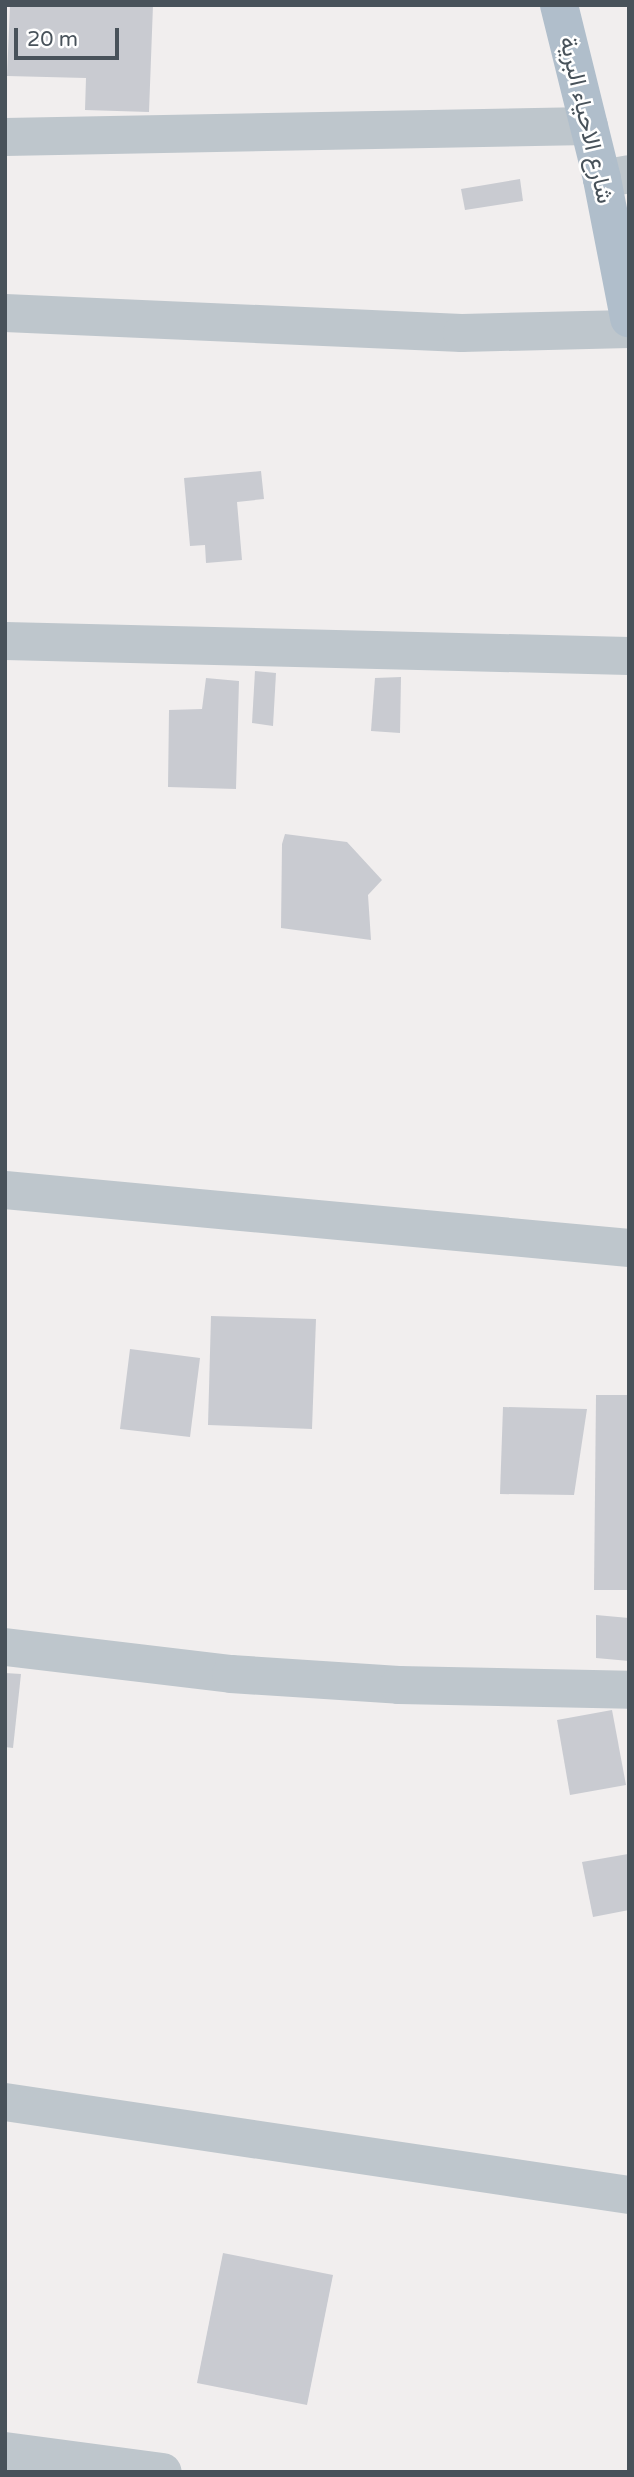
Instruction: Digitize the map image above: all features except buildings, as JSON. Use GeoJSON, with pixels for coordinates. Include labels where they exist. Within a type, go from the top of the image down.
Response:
{"type":"FeatureCollection","features":[{"type":"Feature","properties":{"kind":"main road","name":"شارع الاحياء البرية"},"geometry":{"type":"LineString","coordinates":[[559,5],[589,126],[615,176],[629,318]]}},
{"type":"Feature","properties":{"kind":"street"},"geometry":{"type":"LineString","coordinates":[[5,137],[589,126]]}},
{"type":"Feature","properties":{"kind":"street"},"geometry":{"type":"LineString","coordinates":[[5,313],[462,333],[629,329]]}},
{"type":"Feature","properties":{"kind":"street"},"geometry":{"type":"LineString","coordinates":[[5,641],[629,656]]}},
{"type":"Feature","properties":{"kind":"street"},"geometry":{"type":"LineString","coordinates":[[5,1190],[629,1248]]}},
{"type":"Feature","properties":{"kind":"street"},"geometry":{"type":"LineString","coordinates":[[5,1647],[283,1677],[412,1686],[629,1690]]}},
{"type":"Feature","properties":{"kind":"street"},"geometry":{"type":"LineString","coordinates":[[5,2102],[629,2195]]}},
{"type":"Feature","properties":{"kind":"street"},"geometry":{"type":"LineString","coordinates":[[5,2451],[163,2472]]}}]}
